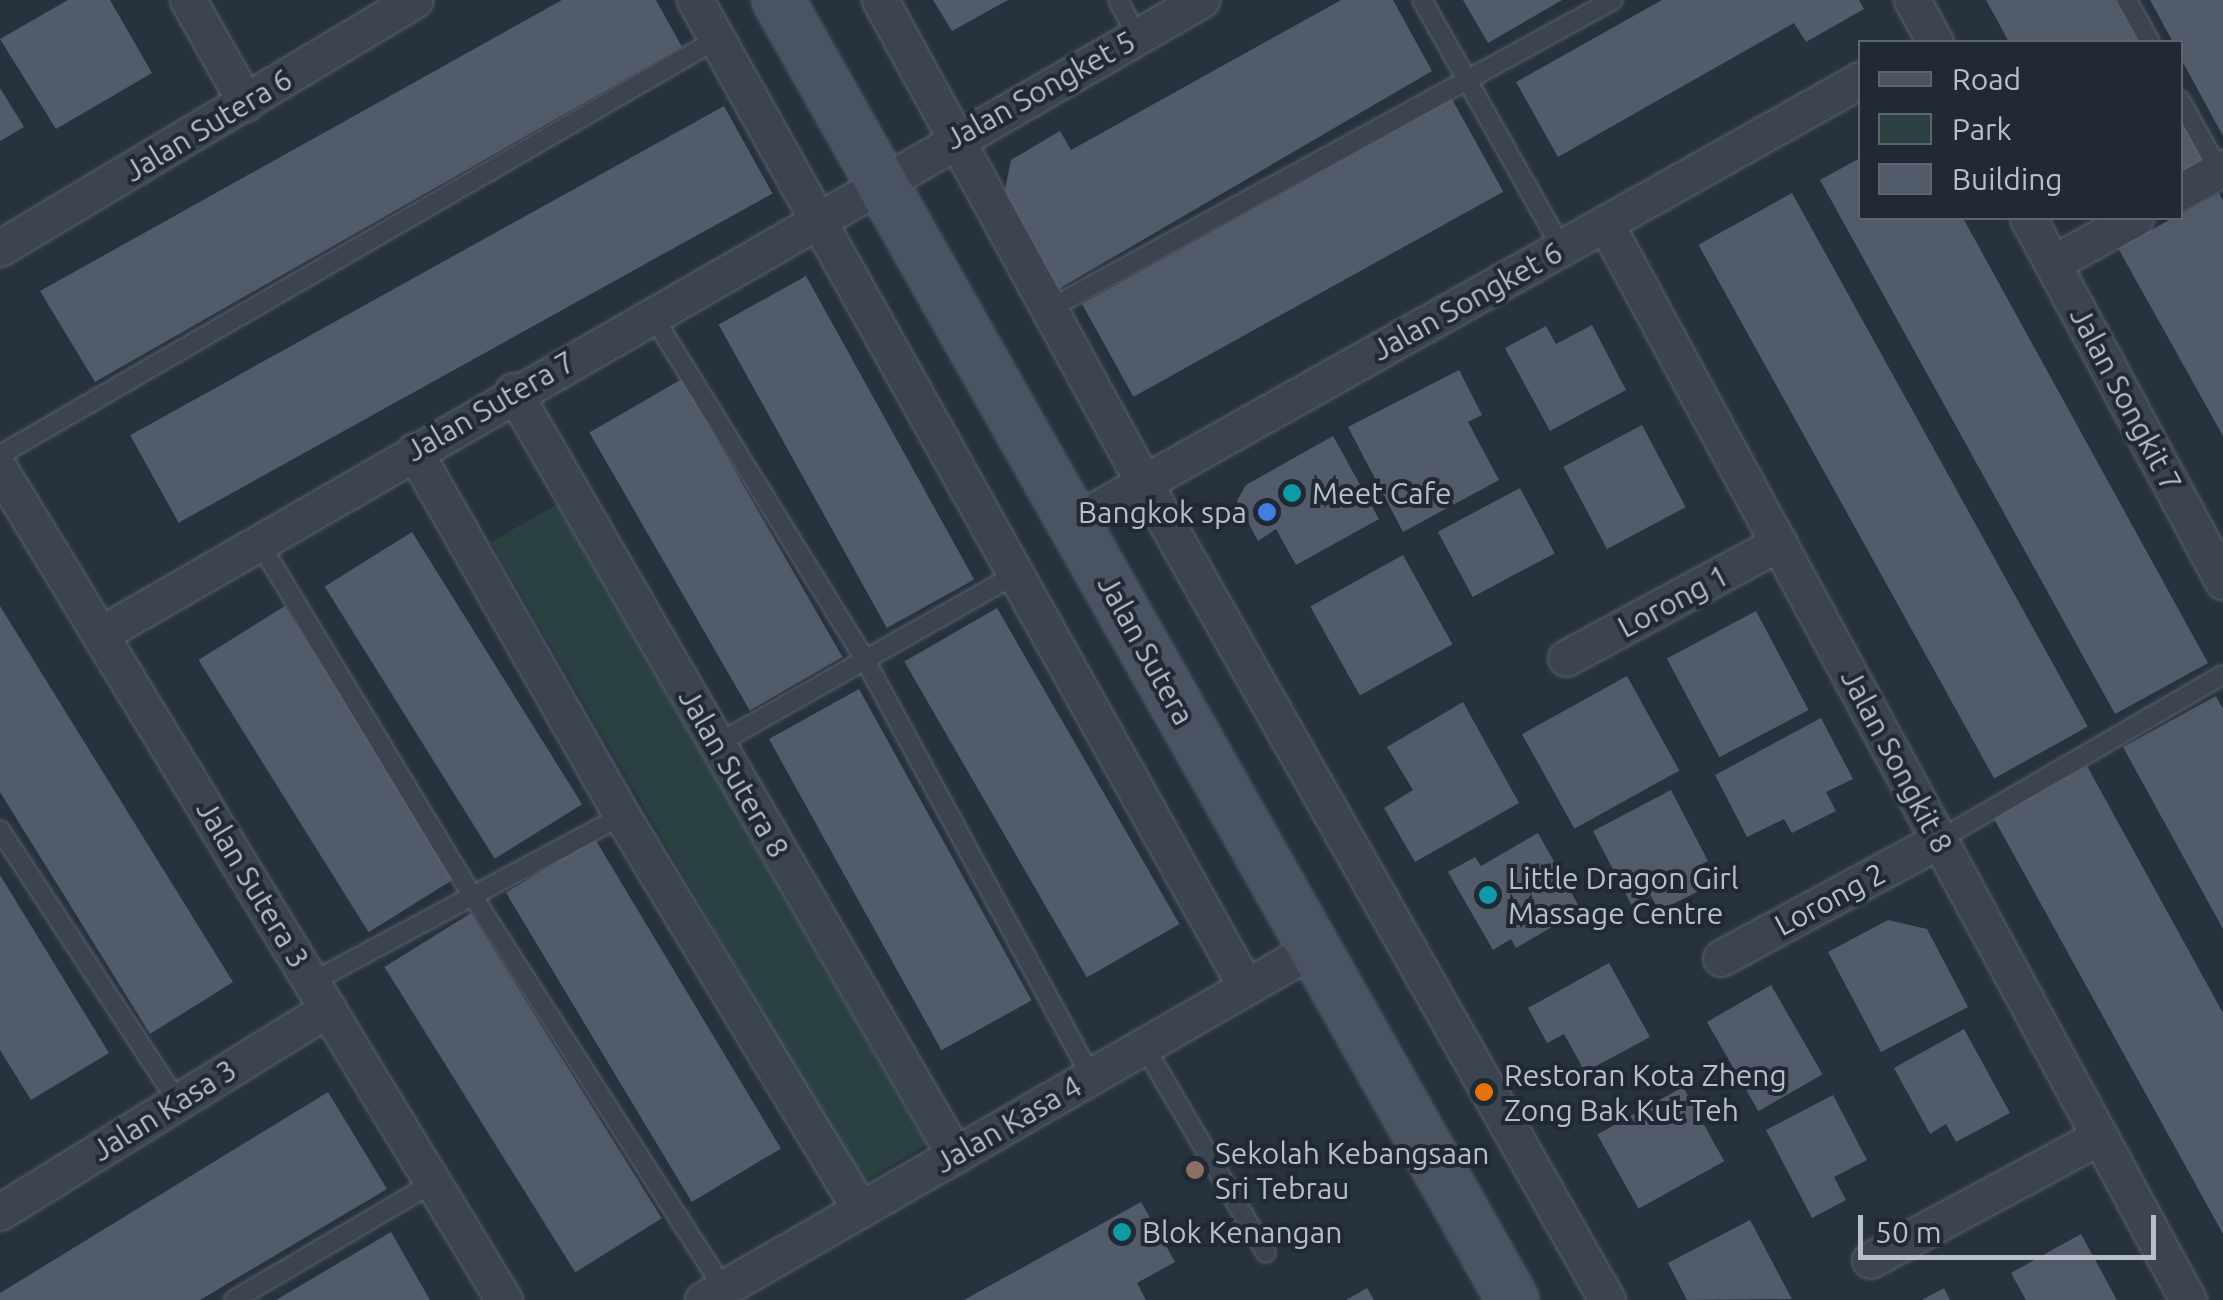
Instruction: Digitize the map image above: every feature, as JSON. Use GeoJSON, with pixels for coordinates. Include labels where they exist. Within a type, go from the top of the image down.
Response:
{"type":"FeatureCollection","features":[{"type":"Feature","properties":{"kind":"street"},"geometry":{"type":"LineString","coordinates":[[188,0],[246,103]]}},
{"type":"Feature","properties":{"kind":"street","name":"Jalan Sutera 6"},"geometry":{"type":"LineString","coordinates":[[0,248],[415,0]]}},
{"type":"Feature","properties":{"kind":"street"},"geometry":{"type":"LineString","coordinates":[[695,0],[1246,987]]}},
{"type":"Feature","properties":{"kind":"street","name":"Jalan Sutera"},"geometry":{"type":"LineString","coordinates":[[778,0],[1513,1300]]}},
{"type":"Feature","properties":{"kind":"street"},"geometry":{"type":"LineString","coordinates":[[880,0],[1144,483],[1608,1300]]}},
{"type":"Feature","properties":{"kind":"street","name":"Jalan Songket 5"},"geometry":{"type":"LineString","coordinates":[[880,180],[1201,0]]}},
{"type":"Feature","properties":{"kind":"street"},"geometry":{"type":"LineString","coordinates":[[1912,0],[1931,40]]}},
{"type":"Feature","properties":{"kind":"street","name":"Jalan Songket 6"},"geometry":{"type":"LineString","coordinates":[[1074,522],[1858,81]]}},
{"type":"Feature","properties":{"kind":"street"},"geometry":{"type":"LineString","coordinates":[[2183,191],[2222,172]]}},
{"type":"Feature","properties":{"kind":"street","name":"Jalan Sutera 7"},"geometry":{"type":"LineString","coordinates":[[101,634],[880,180]]}},
{"type":"Feature","properties":{"kind":"street","name":"Jalan Songkit 7"},"geometry":{"type":"LineString","coordinates":[[2029,220],[2223,582]]}},
{"type":"Feature","properties":{"kind":"street"},"geometry":{"type":"LineString","coordinates":[[2053,263],[2131,220]]}},
{"type":"Feature","properties":{"kind":"street","name":"Jalan Songkit 8"},"geometry":{"type":"LineString","coordinates":[[1606,223],[2188,1300]]}},
{"type":"Feature","properties":{"kind":"street","name":"Jalan Sutera 8"},"geometry":{"type":"LineString","coordinates":[[514,392],[955,1155]]}},
{"type":"Feature","properties":{"kind":"street"},"geometry":{"type":"LineString","coordinates":[[414,451],[622,816],[860,1209]]}},
{"type":"Feature","properties":{"kind":"street","name":"Jalan Sutera 3"},"geometry":{"type":"LineString","coordinates":[[0,470],[504,1300]]}},
{"type":"Feature","properties":{"kind":"street","name":"Lorong 1"},"geometry":{"type":"LineString","coordinates":[[1566,658],[1779,544]]}},
{"type":"Feature","properties":{"kind":"street","name":"Lorong 2"},"geometry":{"type":"LineString","coordinates":[[1721,958],[1940,840]]}},
{"type":"Feature","properties":{"kind":"street","name":"Jalan Kasa 4"},"geometry":{"type":"LineString","coordinates":[[713,1294],[1314,948]]}},
{"type":"Feature","properties":{"kind":"street","name":"Jalan Kasa 3"},"geometry":{"type":"LineString","coordinates":[[0,1212],[177,1100],[320,995]]}},
{"type":"Feature","properties":{"kind":"street"},"geometry":{"type":"LineString","coordinates":[[1870,1260],[2100,1136]]}},
{"type":"Feature","properties":{"kind":"lane"},"geometry":{"type":"LineString","coordinates":[[1118,0],[1137,36]]}},
{"type":"Feature","properties":{"kind":"lane"},"geometry":{"type":"LineString","coordinates":[[1422,0],[1562,248]]}},
{"type":"Feature","properties":{"kind":"lane"},"geometry":{"type":"LineString","coordinates":[[1049,309],[1613,0]]}},
{"type":"Feature","properties":{"kind":"lane"},"geometry":{"type":"LineString","coordinates":[[2126,0],[2149,40]]}},
{"type":"Feature","properties":{"kind":"lane"},"geometry":{"type":"LineString","coordinates":[[0,455],[717,38]]}},
{"type":"Feature","properties":{"kind":"lane"},"geometry":{"type":"LineString","coordinates":[[2183,105],[2222,172]]}},
{"type":"Feature","properties":{"kind":"lane"},"geometry":{"type":"LineString","coordinates":[[650,312],[865,660],[1091,1077]]}},
{"type":"Feature","properties":{"kind":"lane"},"geometry":{"type":"LineString","coordinates":[[259,542],[713,1294]]}},
{"type":"Feature","properties":{"kind":"lane"},"geometry":{"type":"LineString","coordinates":[[717,744],[1016,574]]}},
{"type":"Feature","properties":{"kind":"lane"},"geometry":{"type":"LineString","coordinates":[[1940,840],[2223,675]]}},
{"type":"Feature","properties":{"kind":"lane"},"geometry":{"type":"LineString","coordinates":[[320,995],[474,898],[622,816]]}},
{"type":"Feature","properties":{"kind":"lane"},"geometry":{"type":"LineString","coordinates":[[0,830],[177,1100]]}},
{"type":"Feature","properties":{"kind":"lane"},"geometry":{"type":"LineString","coordinates":[[1144,1046],[1266,1253]]}},
{"type":"Feature","properties":{"kind":"lane"},"geometry":{"type":"LineString","coordinates":[[234,1300],[433,1182]]}},
{"type":"Feature","properties":{"kind":"green space"},"geometry":{"type":"Polygon","coordinates":[[[557,504],[927,1145],[861,1183],[491,542],[557,504]]]}},
{"type":"Feature","properties":{"kind":"building"},"geometry":{"type":"Polygon","coordinates":[[[68,0],[110,0],[152,73],[56,129],[0,39],[68,0]]]}},
{"type":"Feature","properties":{"kind":"building"},"geometry":{"type":"Polygon","coordinates":[[[562,0],[656,0],[682,47],[95,382],[40,291],[562,0]]]}},
{"type":"Feature","properties":{"kind":"building"},"geometry":{"type":"Polygon","coordinates":[[[933,0],[1008,0],[952,31],[933,0]]]}},
{"type":"Feature","properties":{"kind":"building"},"geometry":{"type":"Polygon","coordinates":[[[1341,0],[1393,0],[1432,71],[1057,290],[1003,199],[1011,160],[1060,131],[1071,150],[1341,0]]]}},
{"type":"Feature","properties":{"kind":"building"},"geometry":{"type":"Polygon","coordinates":[[[1463,0],[1562,0],[1488,43],[1463,0]]]}},
{"type":"Feature","properties":{"kind":"building"},"geometry":{"type":"Polygon","coordinates":[[[1662,0],[1859,0],[1864,9],[1806,42],[1794,23],[1558,157],[1516,82],[1662,0]]]}},
{"type":"Feature","properties":{"kind":"building"},"geometry":{"type":"Polygon","coordinates":[[[1986,0],[2116,0],[2138,40],[2008,40],[1986,0]]]}},
{"type":"Feature","properties":{"kind":"building"},"geometry":{"type":"Polygon","coordinates":[[[2150,0],[2223,0],[2223,136],[2183,63],[2183,40],[2172,40],[2150,0]]]}},
{"type":"Feature","properties":{"kind":"building"},"geometry":{"type":"Polygon","coordinates":[[[0,88],[24,127],[0,141],[0,88]]]}},
{"type":"Feature","properties":{"kind":"building"},"geometry":{"type":"Polygon","coordinates":[[[1452,99],[1503,192],[1133,397],[1082,304],[1452,99]]]}},
{"type":"Feature","properties":{"kind":"building"},"geometry":{"type":"Polygon","coordinates":[[[724,106],[772,193],[179,523],[130,435],[724,106]]]}},
{"type":"Feature","properties":{"kind":"building"},"geometry":{"type":"Polygon","coordinates":[[[2183,124],[2203,160],[2183,171],[2183,124]]]}},
{"type":"Feature","properties":{"kind":"building"},"geometry":{"type":"Polygon","coordinates":[[[1858,159],[1858,220],[1964,220],[2208,663],[2115,714],[1820,180],[1858,159]]]}},
{"type":"Feature","properties":{"kind":"building"},"geometry":{"type":"Polygon","coordinates":[[[1792,193],[2088,727],[1994,778],[1698,245],[1792,193]]]}},
{"type":"Feature","properties":{"kind":"building"},"geometry":{"type":"Polygon","coordinates":[[[2219,193],[2223,201],[2223,436],[2118,248],[2169,220],[2183,220],[2183,213],[2219,193]]]}},
{"type":"Feature","properties":{"kind":"building"},"geometry":{"type":"Polygon","coordinates":[[[806,276],[974,579],[887,628],[719,324],[806,276]]]}},
{"type":"Feature","properties":{"kind":"building"},"geometry":{"type":"Polygon","coordinates":[[[1592,325],[1626,390],[1550,431],[1505,348],[1546,326],[1556,344],[1592,325]]]}},
{"type":"Feature","properties":{"kind":"building"},"geometry":{"type":"Polygon","coordinates":[[[1459,370],[1482,415],[1468,422],[1499,480],[1403,532],[1348,427],[1459,370]]]}},
{"type":"Feature","properties":{"kind":"building"},"geometry":{"type":"Polygon","coordinates":[[[682,379],[843,657],[750,710],[589,433],[682,379]]]}},
{"type":"Feature","properties":{"kind":"building"},"geometry":{"type":"Polygon","coordinates":[[[1642,425],[1686,507],[1607,549],[1563,467],[1642,425]]]}},
{"type":"Feature","properties":{"kind":"building","name":"Meet Cafe"},"geometry":{"type":"Polygon","coordinates":[[[1333,436],[1379,519],[1296,565],[1276,529],[1258,541],[1237,501],[1246,485],[1333,436]]]}},
{"type":"Feature","properties":{"kind":"building"},"geometry":{"type":"Polygon","coordinates":[[[1520,488],[1555,553],[1473,597],[1438,532],[1520,488]]]}},
{"type":"Feature","properties":{"kind":"building"},"geometry":{"type":"Polygon","coordinates":[[[412,532],[582,804],[495,859],[325,587],[412,532]]]}},
{"type":"Feature","properties":{"kind":"building"},"geometry":{"type":"Polygon","coordinates":[[[1403,555],[1452,644],[1360,696],[1310,606],[1403,555]]]}},
{"type":"Feature","properties":{"kind":"building"},"geometry":{"type":"Polygon","coordinates":[[[0,606],[233,982],[150,1034],[0,792],[0,606]]]}},
{"type":"Feature","properties":{"kind":"building"},"geometry":{"type":"Polygon","coordinates":[[[285,606],[455,878],[369,932],[198,660],[285,606]]]}},
{"type":"Feature","properties":{"kind":"building"},"geometry":{"type":"Polygon","coordinates":[[[997,608],[1180,924],[1087,978],[904,662],[997,608]]]}},
{"type":"Feature","properties":{"kind":"building"},"geometry":{"type":"Polygon","coordinates":[[[1756,611],[1809,710],[1719,757],[1667,658],[1756,611]]]}},
{"type":"Feature","properties":{"kind":"building"},"geometry":{"type":"Polygon","coordinates":[[[1627,676],[1679,770],[1574,829],[1522,734],[1627,676]]]}},
{"type":"Feature","properties":{"kind":"building"},"geometry":{"type":"Polygon","coordinates":[[[859,689],[1032,1000],[942,1050],[769,739],[859,689]]]}},
{"type":"Feature","properties":{"kind":"building"},"geometry":{"type":"Polygon","coordinates":[[[2216,696],[2223,709],[2223,929],[2123,747],[2216,696]]]}},
{"type":"Feature","properties":{"kind":"building"},"geometry":{"type":"Polygon","coordinates":[[[1463,702],[1519,803],[1415,862],[1384,808],[1413,790],[1387,747],[1463,702]]]}},
{"type":"Feature","properties":{"kind":"building"},"geometry":{"type":"Polygon","coordinates":[[[1821,718],[1853,779],[1826,792],[1836,811],[1792,833],[1784,819],[1747,837],[1715,775],[1821,718]]]}},
{"type":"Feature","properties":{"kind":"building"},"geometry":{"type":"Polygon","coordinates":[[[2087,766],[2223,1013],[2223,1234],[1993,817],[2087,766]]]}},
{"type":"Feature","properties":{"kind":"building"},"geometry":{"type":"Polygon","coordinates":[[[1671,790],[1708,861],[1692,869],[1703,889],[1659,911],[1651,896],[1632,906],[1593,831],[1671,790]]]}},
{"type":"Feature","properties":{"kind":"building"},"geometry":{"type":"Polygon","coordinates":[[[1538,833],[1581,910],[1516,948],[1511,939],[1493,950],[1448,872],[1475,857],[1481,866],[1538,833]]]}},
{"type":"Feature","properties":{"kind":"building"},"geometry":{"type":"Polygon","coordinates":[[[595,839],[781,1148],[692,1202],[506,893],[595,839]]]}},
{"type":"Feature","properties":{"kind":"building"},"geometry":{"type":"Polygon","coordinates":[[[0,875],[109,1053],[31,1100],[0,1050],[0,875]]]}},
{"type":"Feature","properties":{"kind":"building"},"geometry":{"type":"Polygon","coordinates":[[[471,913],[662,1218],[575,1272],[384,967],[471,913]]]}},
{"type":"Feature","properties":{"kind":"building"},"geometry":{"type":"Polygon","coordinates":[[[1888,920],[1927,929],[1968,1007],[1881,1052],[1828,952],[1888,920]]]}},
{"type":"Feature","properties":{"kind":"building"},"geometry":{"type":"Polygon","coordinates":[[[1609,963],[1650,1037],[1585,1072],[1564,1034],[1547,1043],[1528,1008],[1609,963]]]}},
{"type":"Feature","properties":{"kind":"building"},"geometry":{"type":"Polygon","coordinates":[[[1771,985],[1822,1074],[1758,1111],[1707,1022],[1771,985]]]}},
{"type":"Feature","properties":{"kind":"building"},"geometry":{"type":"Polygon","coordinates":[[[1964,1029],[2010,1113],[1956,1142],[1946,1124],[1930,1134],[1894,1068],[1964,1029]]]}},
{"type":"Feature","properties":{"kind":"building"},"geometry":{"type":"Polygon","coordinates":[[[1683,1087],[1724,1161],[1638,1209],[1597,1135],[1683,1087]]]}},
{"type":"Feature","properties":{"kind":"building"},"geometry":{"type":"Polygon","coordinates":[[[328,1092],[387,1189],[200,1300],[0,1300],[0,1293],[328,1092]]]}},
{"type":"Feature","properties":{"kind":"building"},"geometry":{"type":"Polygon","coordinates":[[[1833,1095],[1867,1160],[1834,1177],[1846,1200],[1812,1218],[1766,1130],[1833,1095]]]}},
{"type":"Feature","properties":{"kind":"building","name":"Blok Kenangan"},"geometry":{"type":"Polygon","coordinates":[[[1141,1202],[1175,1262],[1137,1283],[1146,1300],[964,1300],[1141,1202]]]}},
{"type":"Feature","properties":{"kind":"building"},"geometry":{"type":"Polygon","coordinates":[[[1750,1220],[1792,1299],[1687,1300],[1668,1263],[1750,1220]]]}},
{"type":"Feature","properties":{"kind":"building"},"geometry":{"type":"Polygon","coordinates":[[[391,1232],[430,1300],[276,1300],[391,1232]]]}},
{"type":"Feature","properties":{"kind":"building"},"geometry":{"type":"Polygon","coordinates":[[[2081,1234],[2117,1300],[2026,1300],[2011,1273],[2081,1234]]]}},
{"type":"Feature","properties":{"kind":"building"},"geometry":{"type":"Polygon","coordinates":[[[1367,1288],[1374,1300],[1346,1300],[1367,1288]]]}},
{"type":"Feature","properties":{"kind":"building"},"geometry":{"type":"Polygon","coordinates":[[[1944,1288],[1950,1300],[1922,1300],[1944,1288]]]}},
{"type":"Feature","properties":{"kind":"place","name":"Meet Cafe"},"geometry":{"type":"Point","coordinates":[1292,493]}},
{"type":"Feature","properties":{"kind":"place","name":"Bangkok spa"},"geometry":{"type":"Point","coordinates":[1267,512]}},
{"type":"Feature","properties":{"kind":"place","name":"Little Dragon Girl Massage Centre"},"geometry":{"type":"Point","coordinates":[1488,895]}},
{"type":"Feature","properties":{"kind":"place","name":"Restoran Kota Zheng Zong Bak Kut Teh"},"geometry":{"type":"Point","coordinates":[1484,1092]}},
{"type":"Feature","properties":{"kind":"place","name":"Sekolah Kebangsaan Sri Tebrau"},"geometry":{"type":"Point","coordinates":[1195,1170]}},
{"type":"Feature","properties":{"kind":"place","name":"Blok Kenangan"},"geometry":{"type":"Point","coordinates":[1122,1232]}}]}
